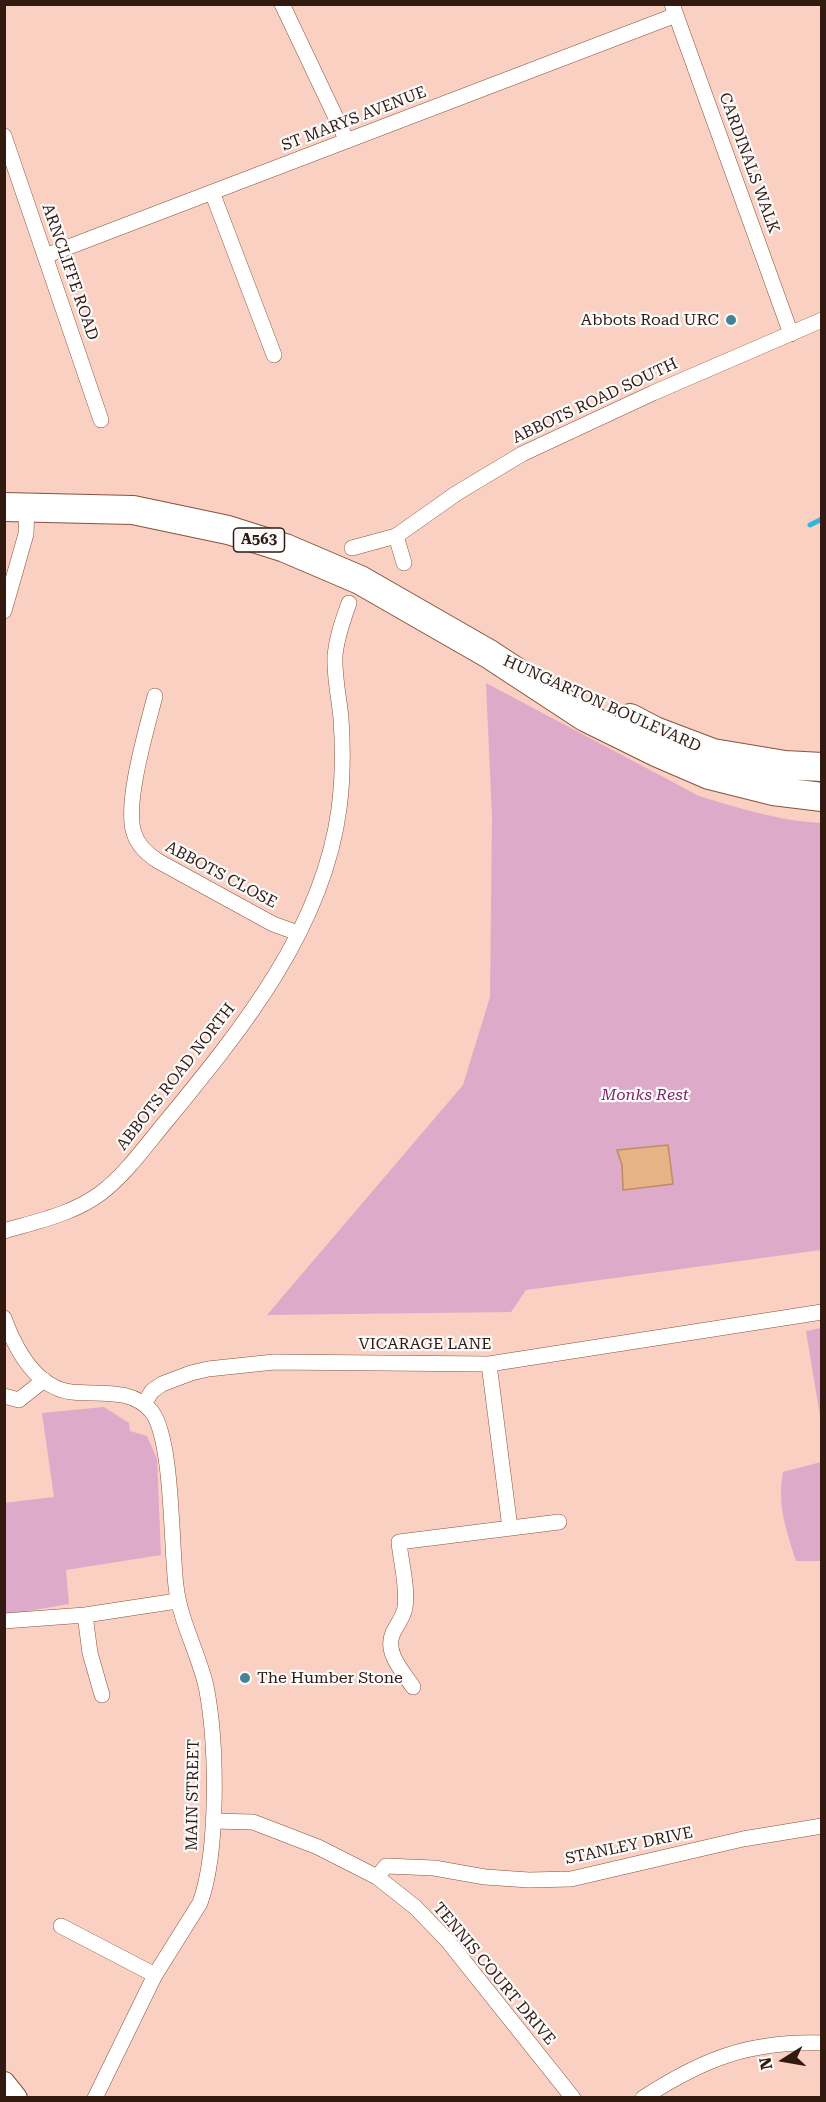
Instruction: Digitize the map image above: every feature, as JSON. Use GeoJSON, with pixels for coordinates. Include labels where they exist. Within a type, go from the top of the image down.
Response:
{"type":"FeatureCollection","features":[{"type":"Feature","properties":{"kind":"highway","name":"HUNGARTON BOULEVARD"},"geometry":{"type":"LineString","coordinates":[[16,506],[133,510],[228,530],[285,548],[360,580],[489,654],[585,717],[658,753],[709,775],[773,791],[822,797]]}},
{"type":"Feature","properties":{"kind":"highway","name":"HUNGARTON BOULEVARD"},"geometry":{"type":"LineString","coordinates":[[489,654],[575,690],[655,731],[713,753],[785,765],[822,767]]}},
{"type":"Feature","properties":{"kind":"street"},"geometry":{"type":"LineString","coordinates":[[282,4],[347,141]]}},
{"type":"Feature","properties":{"kind":"street","name":"ST MARYS AVENUE"},"geometry":{"type":"LineString","coordinates":[[45,256],[347,141],[674,10]]}},
{"type":"Feature","properties":{"kind":"street","name":"CARDINALS WALK"},"geometry":{"type":"LineString","coordinates":[[674,10],[791,334]]}},
{"type":"Feature","properties":{"kind":"street","name":"ARNCLIFFE ROAD"},"geometry":{"type":"LineString","coordinates":[[4,136],[101,420]]}},
{"type":"Feature","properties":{"kind":"street"},"geometry":{"type":"LineString","coordinates":[[212,192],[274,355]]}},
{"type":"Feature","properties":{"kind":"street","name":"ABBOTS ROAD SOUTH"},"geometry":{"type":"LineString","coordinates":[[352,548],[396,536],[457,493],[522,454],[653,393],[822,320]]}},
{"type":"Feature","properties":{"kind":"street"},"geometry":{"type":"LineString","coordinates":[[4,611],[26,534],[16,506]]}},
{"type":"Feature","properties":{"kind":"street"},"geometry":{"type":"LineString","coordinates":[[396,536],[404,563]]}},
{"type":"Feature","properties":{"kind":"street","name":"ABBOTS ROAD NORTH"},"geometry":{"type":"LineString","coordinates":[[4,1231],[74,1209],[91,1200],[113,1183],[216,1061],[259,1001],[298,933],[327,863],[339,810],[342,747],[335,655],[339,630],[349,603]]}},
{"type":"Feature","properties":{"kind":"street","name":"ABBOTS CLOSE"},"geometry":{"type":"LineString","coordinates":[[155,696],[135,781],[131,818],[138,843],[158,861],[273,924],[298,933]]}},
{"type":"Feature","properties":{"kind":"street","name":"VICARAGE LANE"},"geometry":{"type":"LineString","coordinates":[[144,1404],[152,1391],[174,1379],[208,1370],[252,1364],[274,1362],[489,1364],[822,1312]]}},
{"type":"Feature","properties":{"kind":"street"},"geometry":{"type":"LineString","coordinates":[[4,1318],[28,1365],[44,1380],[71,1392],[126,1395],[144,1404]]}},
{"type":"Feature","properties":{"kind":"street"},"geometry":{"type":"LineString","coordinates":[[489,1364],[510,1528]]}},
{"type":"Feature","properties":{"kind":"street"},"geometry":{"type":"LineString","coordinates":[[4,1396],[19,1400],[44,1380]]}},
{"type":"Feature","properties":{"kind":"street","name":"MAIN STREET"},"geometry":{"type":"LineString","coordinates":[[96,2097],[155,1975],[200,1903],[208,1876],[213,1821],[214,1756],[206,1686],[177,1600],[169,1487],[160,1429],[156,1419],[144,1404]]}},
{"type":"Feature","properties":{"kind":"street"},"geometry":{"type":"LineString","coordinates":[[413,1688],[390,1646],[393,1632],[405,1608],[399,1542],[559,1522]]}},
{"type":"Feature","properties":{"kind":"street"},"geometry":{"type":"LineString","coordinates":[[4,1621],[85,1615],[177,1600]]}},
{"type":"Feature","properties":{"kind":"street"},"geometry":{"type":"LineString","coordinates":[[85,1615],[90,1653],[102,1695]]}},
{"type":"Feature","properties":{"kind":"street","name":"TENNIS COURT DRIVE"},"geometry":{"type":"LineString","coordinates":[[213,1821],[253,1822],[318,1847],[377,1877],[415,1907],[447,1940],[573,2097]]}},
{"type":"Feature","properties":{"kind":"street","name":"STANLEY DRIVE"},"geometry":{"type":"LineString","coordinates":[[377,1877],[386,1866],[394,1866],[434,1868],[496,1878],[529,1880],[571,1878],[743,1839],[822,1826]]}},
{"type":"Feature","properties":{"kind":"street"},"geometry":{"type":"LineString","coordinates":[[61,1926],[155,1975]]}},
{"type":"Feature","properties":{"kind":"street"},"geometry":{"type":"LineString","coordinates":[[643,2097],[693,2067],[732,2053],[776,2044],[822,2043]]}},
{"type":"Feature","properties":{"kind":"street"},"geometry":{"type":"LineString","coordinates":[[4,2083],[16,2097]]}},
{"type":"Feature","properties":{"kind":"green space","name":"Monks Rest"},"geometry":{"type":"Polygon","coordinates":[[[486,683],[699,796],[775,817],[821,823],[821,1250],[526,1290],[511,1312],[267,1315],[463,1085],[490,997],[492,817],[486,683]]]}},
{"type":"Feature","properties":{"kind":"green space"},"geometry":{"type":"Polygon","coordinates":[[[822,1328],[821,1422],[806,1331],[822,1328]]]}},
{"type":"Feature","properties":{"kind":"green space"},"geometry":{"type":"Polygon","coordinates":[[[104,1407],[129,1423],[130,1431],[147,1436],[157,1459],[161,1555],[66,1570],[69,1604],[5,1615],[4,1503],[54,1497],[42,1413],[104,1407]]]}},
{"type":"Feature","properties":{"kind":"green space"},"geometry":{"type":"Polygon","coordinates":[[[821,1462],[821,1561],[796,1561],[782,1507],[783,1472],[821,1462]]]}},
{"type":"Feature","properties":{"kind":"building"},"geometry":{"type":"Polygon","coordinates":[[[668,1145],[673,1184],[623,1190],[622,1165],[617,1150],[668,1145]]]}},
{"type":"Feature","properties":{"kind":"waterway"},"geometry":{"type":"LineString","coordinates":[[810,525],[822,519]]}},
{"type":"Feature","properties":{"kind":"place","name":"Abbots Road URC"},"geometry":{"type":"Point","coordinates":[731,320]}},
{"type":"Feature","properties":{"kind":"place","name":"The Humber Stone"},"geometry":{"type":"Point","coordinates":[245,1678]}}]}
